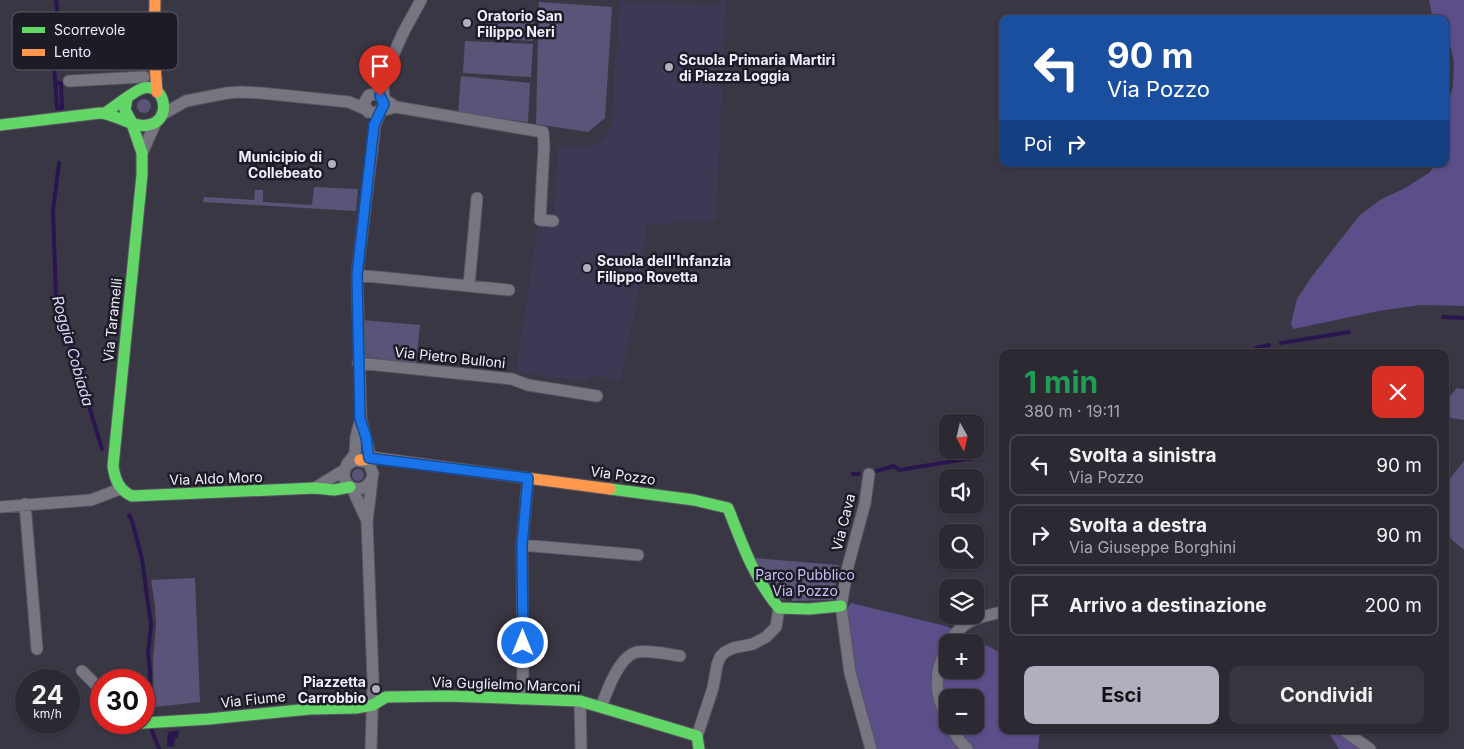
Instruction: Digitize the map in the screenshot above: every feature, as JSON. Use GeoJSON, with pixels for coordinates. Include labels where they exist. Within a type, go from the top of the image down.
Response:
{"type":"FeatureCollection","features":[{"type":"Feature","properties":{"kind":"street"},"geometry":{"type":"LineString","coordinates":[[374,125],[364,103],[383,78],[403,33],[421,0]]}},
{"type":"Feature","properties":{"kind":"street"},"geometry":{"type":"LineString","coordinates":[[105,113],[127,98],[136,89],[147,70]]}},
{"type":"Feature","properties":{"kind":"street"},"geometry":{"type":"LineString","coordinates":[[155,70],[157,92],[164,102],[163,114]]}},
{"type":"Feature","properties":{"kind":"street"},"geometry":{"type":"LineString","coordinates":[[70,81],[144,77]]}},
{"type":"Feature","properties":{"kind":"street"},"geometry":{"type":"LineString","coordinates":[[367,522],[351,487],[344,479],[345,467],[355,454],[356,436],[360,419],[357,275],[374,125],[384,106],[383,78]]}},
{"type":"Feature","properties":{"kind":"street"},"geometry":{"type":"LineString","coordinates":[[136,89],[147,87],[186,101]]}},
{"type":"Feature","properties":{"kind":"street"},"geometry":{"type":"LineString","coordinates":[[0,125],[105,113],[143,126],[155,124],[163,114],[186,101],[240,92],[352,102],[373,113],[396,107]]}},
{"type":"Feature","properties":{"kind":"street"},"geometry":{"type":"LineString","coordinates":[[352,102],[376,94],[396,107],[543,132],[540,220],[553,221]]}},
{"type":"Feature","properties":{"kind":"street"},"geometry":{"type":"LineString","coordinates":[[127,98],[125,110],[131,121]]}},
{"type":"Feature","properties":{"kind":"street","name":"Via Taramelli"},"geometry":{"type":"LineString","coordinates":[[120,489],[113,466],[142,176],[142,153],[131,121]]}},
{"type":"Feature","properties":{"kind":"street","name":"Via Taramelli"},"geometry":{"type":"LineString","coordinates":[[142,153],[155,124]]}},
{"type":"Feature","properties":{"kind":"street"},"geometry":{"type":"LineString","coordinates":[[469,285],[477,198]]}},
{"type":"Feature","properties":{"kind":"street"},"geometry":{"type":"LineString","coordinates":[[357,275],[509,290]]}},
{"type":"Feature","properties":{"kind":"street","name":"Via Pietro Bulloni"},"geometry":{"type":"LineString","coordinates":[[358,363],[512,379],[528,385],[597,396]]}},
{"type":"Feature","properties":{"kind":"street"},"geometry":{"type":"LineString","coordinates":[[360,419],[366,437],[369,467],[367,522],[373,680],[371,749]]}},
{"type":"Feature","properties":{"kind":"street"},"geometry":{"type":"LineString","coordinates":[[345,467],[355,460],[369,467]]}},
{"type":"Feature","properties":{"kind":"street","name":"Via Pozzo"},"geometry":{"type":"LineString","coordinates":[[369,467],[377,471],[400,462]]}},
{"type":"Feature","properties":{"kind":"street","name":"Via Pozzo"},"geometry":{"type":"LineString","coordinates":[[369,467],[400,462],[694,500],[728,508],[753,568],[770,599],[779,608]]}},
{"type":"Feature","properties":{"kind":"street","name":"Via Aldo Moro"},"geometry":{"type":"LineString","coordinates":[[315,488],[345,467]]}},
{"type":"Feature","properties":{"kind":"street"},"geometry":{"type":"LineString","coordinates":[[351,487],[364,488],[369,467]]}},
{"type":"Feature","properties":{"kind":"street","name":"Via Cava"},"geometry":{"type":"LineString","coordinates":[[869,474],[865,503],[848,566],[841,606],[850,673],[871,749]]}},
{"type":"Feature","properties":{"kind":"street"},"geometry":{"type":"LineString","coordinates":[[523,699],[522,545],[528,478]]}},
{"type":"Feature","properties":{"kind":"street","name":"Via Aldo Moro"},"geometry":{"type":"LineString","coordinates":[[120,489],[132,496],[315,488],[334,490],[351,487]]}},
{"type":"Feature","properties":{"kind":"street"},"geometry":{"type":"LineString","coordinates":[[0,507],[91,500],[120,489]]}},
{"type":"Feature","properties":{"kind":"street"},"geometry":{"type":"LineString","coordinates":[[25,504],[37,649]]}},
{"type":"Feature","properties":{"kind":"street"},"geometry":{"type":"LineString","coordinates":[[522,545],[638,555]]}},
{"type":"Feature","properties":{"kind":"street"},"geometry":{"type":"LineString","coordinates":[[699,749],[697,736],[713,688],[720,657],[732,648],[754,644],[766,637],[776,627],[779,608],[809,609],[841,606]]}},
{"type":"Feature","properties":{"kind":"street"},"geometry":{"type":"LineString","coordinates":[[955,634],[965,623],[999,613]]}},
{"type":"Feature","properties":{"kind":"street"},"geometry":{"type":"LineString","coordinates":[[601,706],[610,684],[624,660],[630,655],[649,652],[680,656]]}},
{"type":"Feature","properties":{"kind":"street"},"geometry":{"type":"LineString","coordinates":[[939,668],[937,673],[939,694]]}},
{"type":"Feature","properties":{"kind":"street"},"geometry":{"type":"LineString","coordinates":[[82,671],[90,679]]}},
{"type":"Feature","properties":{"kind":"street","name":"Via Guglielmo Marconi"},"geometry":{"type":"LineString","coordinates":[[372,708],[386,697],[448,696],[580,701],[697,736]]}},
{"type":"Feature","properties":{"kind":"street"},"geometry":{"type":"LineString","coordinates":[[580,701],[581,749]]}},
{"type":"Feature","properties":{"kind":"street","name":"Via Fiume"},"geometry":{"type":"LineString","coordinates":[[155,723],[310,709],[372,708]]}},
{"type":"Feature","properties":{"kind":"street"},"geometry":{"type":"LineString","coordinates":[[955,734],[967,749]]}},
{"type":"Feature","properties":{"kind":"street"},"geometry":{"type":"LineString","coordinates":[[1349,734],[1370,749]]}},
{"type":"Feature","properties":{"kind":"shaded area","name":"Scuola Primaria Martiri di Piazza Loggia"},"geometry":{"type":"Polygon","coordinates":[[[722,0],[726,0],[716,221],[647,224],[636,309],[620,380],[593,376],[584,382],[516,372],[538,226],[553,225],[558,147],[592,147],[600,143],[611,129],[620,1],[721,5],[722,0]]]}},
{"type":"Feature","properties":{"kind":"shaded area"},"geometry":{"type":"Polygon","coordinates":[[[1429,0],[1464,0],[1464,306],[1420,305],[1379,311],[1293,329],[1291,323],[1297,299],[1310,279],[1359,216],[1380,200],[1405,188],[1429,173],[1434,167],[1449,167],[1449,100],[1453,86],[1454,61],[1449,42],[1449,15],[1432,15],[1429,0]]]}},
{"type":"Feature","properties":{"kind":"shaded area"},"geometry":{"type":"Polygon","coordinates":[[[851,603],[946,626],[963,634],[939,634],[939,679],[984,679],[984,644],[999,652],[999,734],[1040,734],[1038,749],[874,749],[842,616],[851,603]]]}},
{"type":"Feature","properties":{"kind":"shaded area"},"geometry":{"type":"Polygon","coordinates":[[[179,730],[178,738],[175,738],[174,747],[167,746],[168,732],[179,730]]]}},
{"type":"Feature","properties":{"kind":"shaded area"},"geometry":{"type":"Polygon","coordinates":[[[1330,734],[1338,734],[1363,749],[1339,749],[1330,734]]]}},
{"type":"Feature","properties":{"kind":"green space"},"geometry":{"type":"Polygon","coordinates":[[[539,2],[612,7],[605,118],[588,132],[536,124],[539,2]]]}},
{"type":"Feature","properties":{"kind":"green space"},"geometry":{"type":"Polygon","coordinates":[[[487,17],[534,19],[533,41],[486,38],[487,17]]]}},
{"type":"Feature","properties":{"kind":"green space"},"geometry":{"type":"Polygon","coordinates":[[[465,41],[533,44],[531,77],[463,73],[465,41]]]}},
{"type":"Feature","properties":{"kind":"green space"},"geometry":{"type":"Polygon","coordinates":[[[461,76],[530,83],[528,122],[458,113],[461,76]]]}},
{"type":"Feature","properties":{"kind":"green space"},"geometry":{"type":"Polygon","coordinates":[[[141,99],[147,99],[151,106],[147,113],[141,113],[137,109],[137,103],[141,99]]]}},
{"type":"Feature","properties":{"kind":"green space"},"geometry":{"type":"Polygon","coordinates":[[[314,187],[358,189],[356,211],[203,202],[204,197],[254,200],[255,190],[263,190],[263,202],[312,205],[314,187]]]}},
{"type":"Feature","properties":{"kind":"green space"},"geometry":{"type":"Polygon","coordinates":[[[362,320],[420,325],[416,363],[364,357],[362,320]]]}},
{"type":"Feature","properties":{"kind":"green space"},"geometry":{"type":"Polygon","coordinates":[[[1457,388],[1464,389],[1464,420],[1449,418],[1449,397],[1457,388]]]}},
{"type":"Feature","properties":{"kind":"green space"},"geometry":{"type":"Polygon","coordinates":[[[1464,461],[1464,550],[1449,537],[1449,480],[1464,461]]]}},
{"type":"Feature","properties":{"kind":"green space"},"geometry":{"type":"Polygon","coordinates":[[[358,469],[364,475],[358,481],[352,475],[358,469]]]}},
{"type":"Feature","properties":{"kind":"green space","name":"Parco Pubblico Via Pozzo"},"geometry":{"type":"Polygon","coordinates":[[[754,558],[839,565],[833,600],[792,601],[792,595],[786,595],[784,600],[775,597],[754,558]]]}},
{"type":"Feature","properties":{"kind":"green space"},"geometry":{"type":"Polygon","coordinates":[[[195,578],[200,702],[155,707],[155,669],[153,669],[153,659],[156,626],[151,580],[195,578]]]}},
{"type":"Feature","properties":{"kind":"waterway"},"geometry":{"type":"LineString","coordinates":[[56,0],[58,12]]}},
{"type":"Feature","properties":{"kind":"waterway"},"geometry":{"type":"LineString","coordinates":[[54,70],[57,108],[62,108]]}},
{"type":"Feature","properties":{"kind":"waterway","name":"Roggia Cobiada"},"geometry":{"type":"LineString","coordinates":[[56,83],[61,83],[62,108]]}},
{"type":"Feature","properties":{"kind":"waterway","name":"Roggia Cobiada"},"geometry":{"type":"LineString","coordinates":[[59,163],[53,211],[56,297],[102,449]]}},
{"type":"Feature","properties":{"kind":"waterway"},"geometry":{"type":"LineString","coordinates":[[1443,317],[1464,318]]}},
{"type":"Feature","properties":{"kind":"waterway"},"geometry":{"type":"LineString","coordinates":[[1281,343],[1349,332]]}},
{"type":"Feature","properties":{"kind":"waterway"},"geometry":{"type":"LineString","coordinates":[[1255,349],[1269,345]]}},
{"type":"Feature","properties":{"kind":"waterway"},"geometry":{"type":"LineString","coordinates":[[873,472],[894,466],[899,470],[967,459]]}},
{"type":"Feature","properties":{"kind":"waterway"},"geometry":{"type":"LineString","coordinates":[[853,474],[859,474]]}},
{"type":"Feature","properties":{"kind":"waterway","name":"Roggia Cobiada"},"geometry":{"type":"LineString","coordinates":[[129,515],[142,559],[151,625],[148,653],[150,669]]}},
{"type":"Feature","properties":{"kind":"waterway","name":"Roggia Cobiada"},"geometry":{"type":"LineString","coordinates":[[153,734],[159,749]]}},
{"type":"Feature","properties":{"kind":"traffic: fast"},"geometry":{"type":"LineString","coordinates":[[0,125],[100,113],[136,125],[148,125],[156,122],[161,117],[163,103],[157,91],[151,88],[144,88],[130,95],[105,113]]}},
{"type":"Feature","properties":{"kind":"traffic: fast"},"geometry":{"type":"LineString","coordinates":[[127,98],[125,110],[131,121],[142,153],[142,175],[113,466],[118,484],[132,496],[315,488],[334,490],[350,487]]}},
{"type":"Feature","properties":{"kind":"traffic: fast"},"geometry":{"type":"LineString","coordinates":[[610,489],[694,500],[728,508],[762,585],[779,608],[809,609],[841,606]]}},
{"type":"Feature","properties":{"kind":"traffic: fast"},"geometry":{"type":"LineString","coordinates":[[155,722],[310,709],[356,708],[373,705],[386,697],[448,696],[580,701],[697,736],[699,749]]}},
{"type":"Feature","properties":{"kind":"traffic: slow"},"geometry":{"type":"LineString","coordinates":[[155,0],[155,12]]}},
{"type":"Feature","properties":{"kind":"traffic: slow"},"geometry":{"type":"LineString","coordinates":[[155,70],[157,92]]}},
{"type":"Feature","properties":{"kind":"traffic: slow"},"geometry":{"type":"LineString","coordinates":[[360,460],[376,458],[610,489]]}},
{"type":"Feature","properties":{"kind":"place","name":"Oratorio San Filippo Neri"},"geometry":{"type":"Point","coordinates":[467,23]}},
{"type":"Feature","properties":{"kind":"place","name":"Scuola Primaria Martiri di Piazza Loggia"},"geometry":{"type":"Point","coordinates":[669,67]}},
{"type":"Feature","properties":{"kind":"place","name":"Municipio di Collebeato"},"geometry":{"type":"Point","coordinates":[332,164]}},
{"type":"Feature","properties":{"kind":"place","name":"Scuola dell'Infanzia Filippo Rovetta"},"geometry":{"type":"Point","coordinates":[587,268]}},
{"type":"Feature","properties":{"kind":"place","name":"Piazzetta Carrobbio"},"geometry":{"type":"Point","coordinates":[376,689]}},
{"type":"Feature","properties":{"kind":"route"},"geometry":{"type":"LineString","coordinates":[[380,96],[384,100],[384,104],[374,125],[357,275],[360,419],[366,437],[369,458],[528,478],[522,545],[523,643]]}}]}
